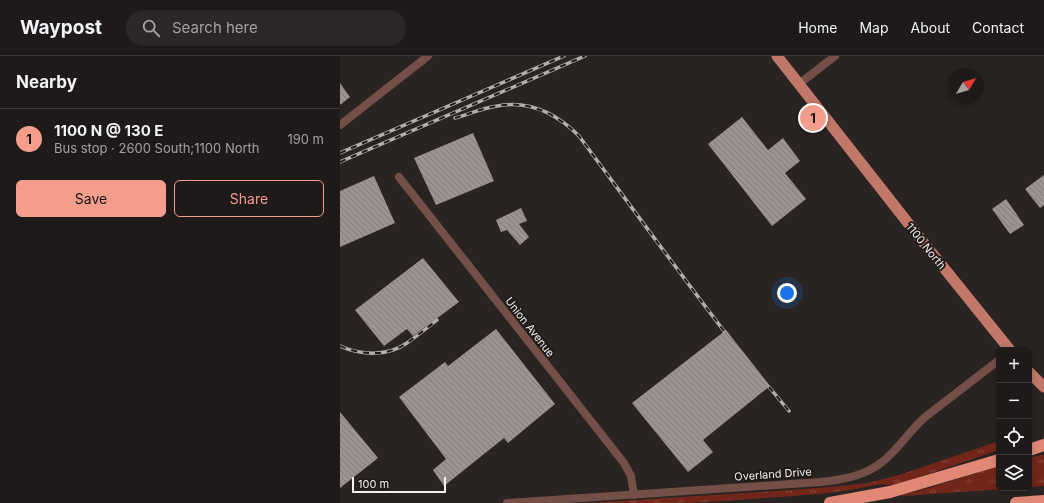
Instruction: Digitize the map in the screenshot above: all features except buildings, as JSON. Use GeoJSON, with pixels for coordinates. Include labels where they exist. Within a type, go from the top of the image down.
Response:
{"type":"FeatureCollection","features":[{"type":"Feature","properties":{"kind":"highway"},"geometry":{"type":"LineString","coordinates":[[830,503],[890,492],[996,461]]}},
{"type":"Feature","properties":{"kind":"highway"},"geometry":{"type":"LineString","coordinates":[[1016,503],[1044,502]]}},
{"type":"Feature","properties":{"kind":"main road","name":"1100 North"},"geometry":{"type":"LineString","coordinates":[[777,56],[918,237],[1008,347]]}},
{"type":"Feature","properties":{"kind":"main road"},"geometry":{"type":"LineString","coordinates":[[1032,375],[1044,387]]}},
{"type":"Feature","properties":{"kind":"street"},"geometry":{"type":"LineString","coordinates":[[340,125],[428,56]]}},
{"type":"Feature","properties":{"kind":"street"},"geometry":{"type":"LineString","coordinates":[[799,84],[835,56]]}},
{"type":"Feature","properties":{"kind":"street","name":"Union Avenue"},"geometry":{"type":"LineString","coordinates":[[399,177],[624,463],[631,476],[634,494]]}},
{"type":"Feature","properties":{"kind":"street","name":"Overland Drive"},"geometry":{"type":"LineString","coordinates":[[507,503],[821,482],[840,480],[859,475],[874,469],[881,464],[893,453],[924,418],[996,362]]}},
{"type":"Feature","properties":{"kind":"green space"},"geometry":{"type":"Polygon","coordinates":[[[996,442],[996,451],[896,485],[882,484],[819,494],[689,503],[588,503],[830,487],[868,483],[899,475],[996,442]]]}},
{"type":"Feature","properties":{"kind":"green space"},"geometry":{"type":"Polygon","coordinates":[[[1044,455],[1044,486],[1032,487],[1032,457],[1044,455]]]}},
{"type":"Feature","properties":{"kind":"green space"},"geometry":{"type":"Polygon","coordinates":[[[996,467],[996,490],[902,495],[996,467]]]}},
{"type":"Feature","properties":{"kind":"railway"},"geometry":{"type":"LineString","coordinates":[[340,153],[564,56]]}},
{"type":"Feature","properties":{"kind":"railway"},"geometry":{"type":"LineString","coordinates":[[340,162],[585,56]]}},
{"type":"Feature","properties":{"kind":"railway"},"geometry":{"type":"LineString","coordinates":[[455,118],[492,107],[520,105],[542,110],[552,115],[570,128],[579,136],[724,331]]}},
{"type":"Feature","properties":{"kind":"railway"},"geometry":{"type":"LineString","coordinates":[[340,346],[365,353],[391,351],[407,343],[437,320]]}},
{"type":"Feature","properties":{"kind":"railway"},"geometry":{"type":"LineString","coordinates":[[769,387],[789,411]]}},
{"type":"Feature","properties":{"kind":"place","name":"1100 N @ 130 E"},"geometry":{"type":"Point","coordinates":[813,118]}}]}
